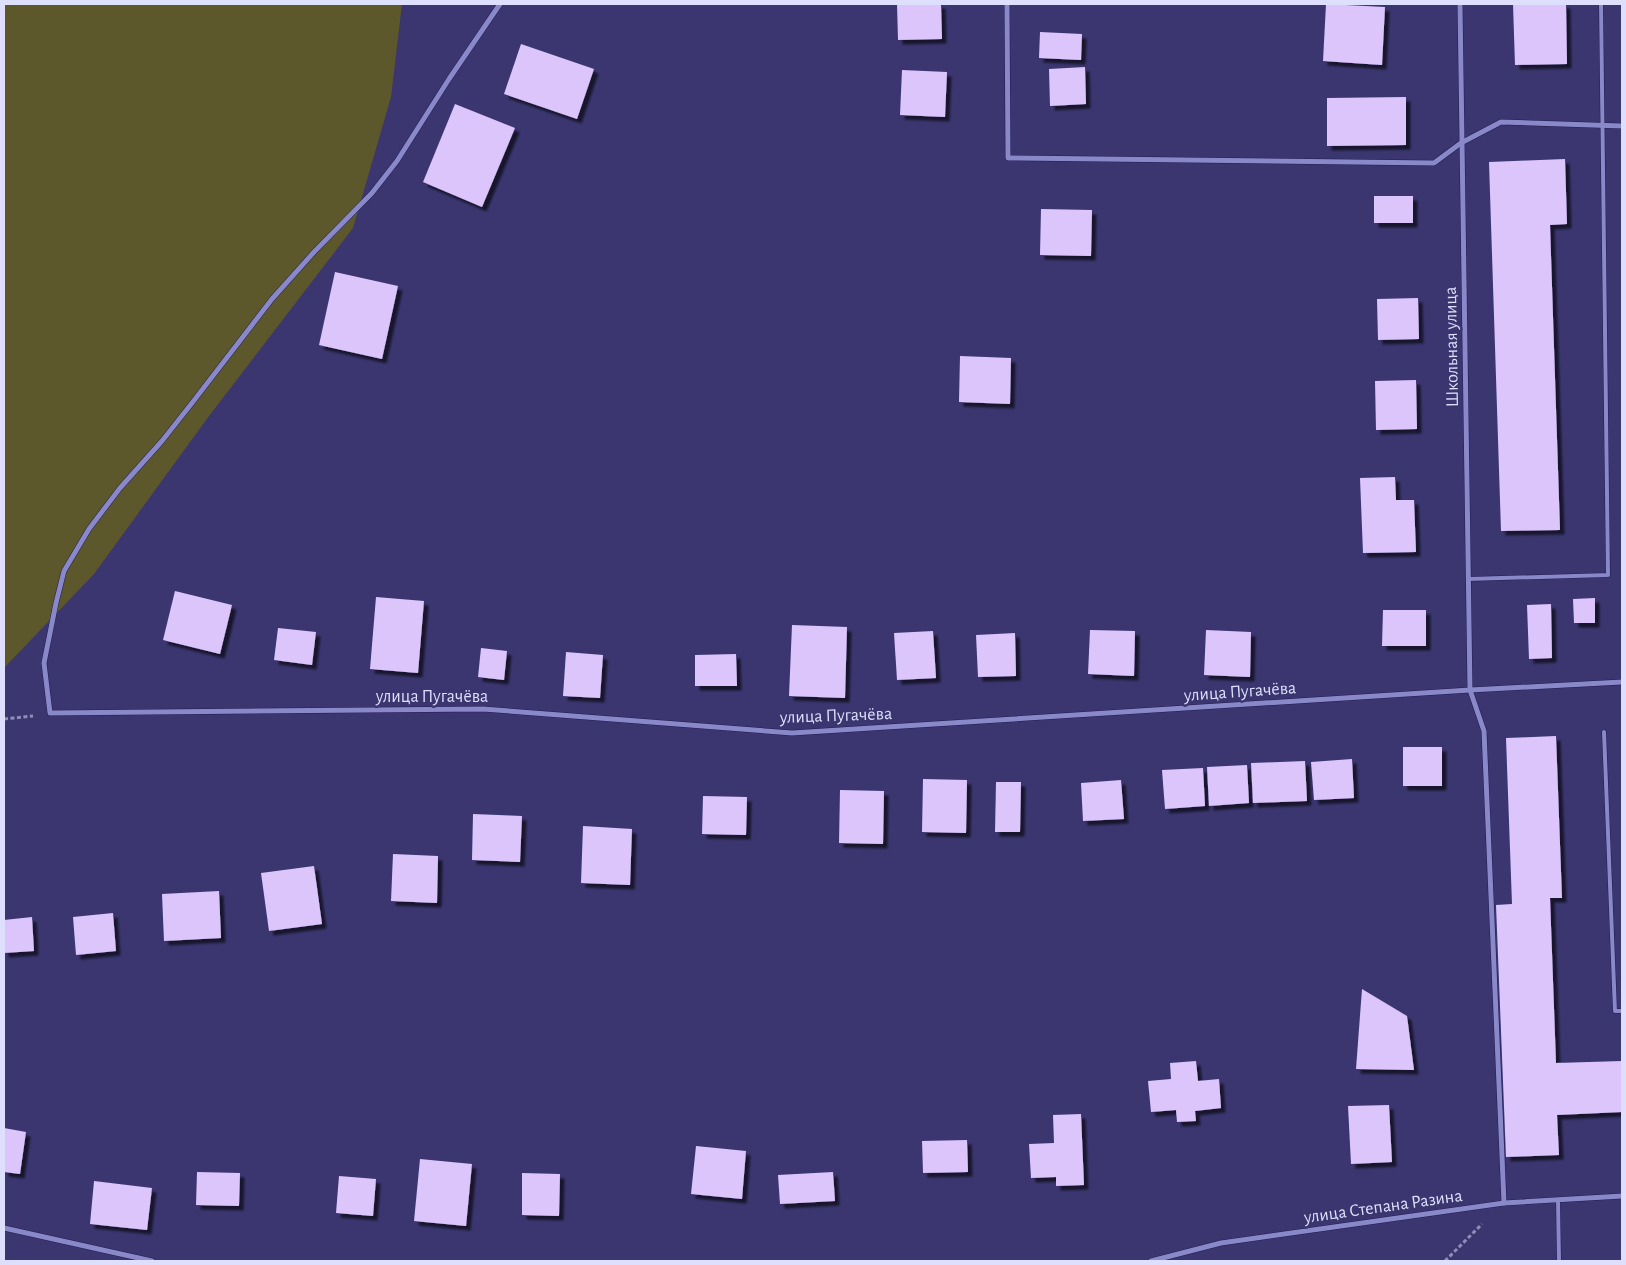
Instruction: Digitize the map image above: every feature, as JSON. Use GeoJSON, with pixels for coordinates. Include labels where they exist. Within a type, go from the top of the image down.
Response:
{"type":"FeatureCollection","features":[{"type":"Feature","properties":{"kind":"street"},"geometry":{"type":"LineString","coordinates":[[50,714],[44,663],[56,603],[64,571],[89,529],[120,488],[162,441],[272,299],[314,252],[372,193],[397,161],[449,79],[500,4]]}},
{"type":"Feature","properties":{"kind":"street"},"geometry":{"type":"LineString","coordinates":[[1007,4],[1008,158],[1434,163],[1461,144],[1501,122],[1622,126]]}},
{"type":"Feature","properties":{"kind":"street","name":"Школьная улица"},"geometry":{"type":"LineString","coordinates":[[1460,4],[1470,690],[1484,731],[1504,1203]]}},
{"type":"Feature","properties":{"kind":"street","name":"улица Пугачёва"},"geometry":{"type":"LineString","coordinates":[[50,714],[483,709],[792,733],[1622,682]]}},
{"type":"Feature","properties":{"kind":"street","name":"улица Степана Разина"},"geometry":{"type":"LineString","coordinates":[[1151,1261],[1221,1243],[1504,1203],[1622,1196]]}},
{"type":"Feature","properties":{"kind":"street"},"geometry":{"type":"LineString","coordinates":[[4,1228],[152,1261]]}},
{"type":"Feature","properties":{"kind":"lane"},"geometry":{"type":"LineString","coordinates":[[1468,579],[1608,576],[1601,4]]}},
{"type":"Feature","properties":{"kind":"lane"},"geometry":{"type":"LineString","coordinates":[[1604,732],[1615,1011],[1622,1011]]}},
{"type":"Feature","properties":{"kind":"lane"},"geometry":{"type":"LineString","coordinates":[[1558,1200],[1559,1261]]}},
{"type":"Feature","properties":{"kind":"path"},"geometry":{"type":"LineString","coordinates":[[4,719],[50,714]]}},
{"type":"Feature","properties":{"kind":"path"},"geometry":{"type":"LineString","coordinates":[[1445,1261],[1504,1203]]}},
{"type":"Feature","properties":{"kind":"shaded area"},"geometry":{"type":"Polygon","coordinates":[[[4,4],[402,4],[391,97],[353,228],[209,416],[94,574],[4,668],[4,4]]]}},
{"type":"Feature","properties":{"kind":"building"},"geometry":{"type":"Polygon","coordinates":[[[897,4],[941,4],[942,39],[898,40],[897,4]]]}},
{"type":"Feature","properties":{"kind":"building"},"geometry":{"type":"Polygon","coordinates":[[[1326,4],[1385,7],[1382,65],[1323,61],[1326,4]]]}},
{"type":"Feature","properties":{"kind":"building"},"geometry":{"type":"Polygon","coordinates":[[[1513,4],[1566,4],[1567,64],[1515,65],[1513,4]]]}},
{"type":"Feature","properties":{"kind":"building"},"geometry":{"type":"Polygon","coordinates":[[[1040,32],[1082,34],[1081,60],[1039,58],[1040,32]]]}},
{"type":"Feature","properties":{"kind":"building"},"geometry":{"type":"Polygon","coordinates":[[[521,44],[594,69],[577,119],[504,94],[521,44]]]}},
{"type":"Feature","properties":{"kind":"building"},"geometry":{"type":"Polygon","coordinates":[[[1085,67],[1086,104],[1050,106],[1049,69],[1085,67]]]}},
{"type":"Feature","properties":{"kind":"building"},"geometry":{"type":"Polygon","coordinates":[[[902,70],[947,72],[945,117],[900,115],[902,70]]]}},
{"type":"Feature","properties":{"kind":"building"},"geometry":{"type":"Polygon","coordinates":[[[1406,97],[1406,145],[1327,146],[1327,98],[1406,97]]]}},
{"type":"Feature","properties":{"kind":"building"},"geometry":{"type":"Polygon","coordinates":[[[455,104],[515,128],[482,207],[423,182],[455,104]]]}},
{"type":"Feature","properties":{"kind":"building"},"geometry":{"type":"Polygon","coordinates":[[[1565,159],[1567,224],[1550,225],[1560,530],[1501,531],[1489,162],[1565,159]]]}},
{"type":"Feature","properties":{"kind":"building"},"geometry":{"type":"Polygon","coordinates":[[[1374,196],[1413,196],[1413,223],[1374,223],[1374,196]]]}},
{"type":"Feature","properties":{"kind":"building"},"geometry":{"type":"Polygon","coordinates":[[[1041,209],[1092,210],[1091,256],[1040,255],[1041,209]]]}},
{"type":"Feature","properties":{"kind":"building"},"geometry":{"type":"Polygon","coordinates":[[[335,272],[398,286],[382,359],[319,345],[335,272]]]}},
{"type":"Feature","properties":{"kind":"building"},"geometry":{"type":"Polygon","coordinates":[[[1418,298],[1419,339],[1378,340],[1377,299],[1418,298]]]}},
{"type":"Feature","properties":{"kind":"building"},"geometry":{"type":"Polygon","coordinates":[[[960,356],[1011,358],[1010,404],[959,402],[960,356]]]}},
{"type":"Feature","properties":{"kind":"building"},"geometry":{"type":"Polygon","coordinates":[[[1416,380],[1417,429],[1376,430],[1375,381],[1416,380]]]}},
{"type":"Feature","properties":{"kind":"building"},"geometry":{"type":"Polygon","coordinates":[[[1395,477],[1396,500],[1414,500],[1416,552],[1363,553],[1360,478],[1395,477]]]}},
{"type":"Feature","properties":{"kind":"building"},"geometry":{"type":"Polygon","coordinates":[[[175,591],[232,605],[220,654],[163,640],[175,591]]]}},
{"type":"Feature","properties":{"kind":"building"},"geometry":{"type":"Polygon","coordinates":[[[376,597],[424,601],[418,673],[370,669],[376,597]]]}},
{"type":"Feature","properties":{"kind":"building"},"geometry":{"type":"Polygon","coordinates":[[[1595,598],[1595,623],[1574,623],[1573,599],[1595,598]]]}},
{"type":"Feature","properties":{"kind":"building"},"geometry":{"type":"Polygon","coordinates":[[[1551,604],[1552,658],[1529,659],[1527,605],[1551,604]]]}},
{"type":"Feature","properties":{"kind":"building"},"geometry":{"type":"Polygon","coordinates":[[[1383,610],[1426,610],[1426,646],[1382,646],[1383,610]]]}},
{"type":"Feature","properties":{"kind":"building"},"geometry":{"type":"Polygon","coordinates":[[[792,625],[847,627],[845,698],[789,696],[792,625]]]}},
{"type":"Feature","properties":{"kind":"building"},"geometry":{"type":"Polygon","coordinates":[[[278,628],[316,632],[312,665],[274,660],[278,628]]]}},
{"type":"Feature","properties":{"kind":"building"},"geometry":{"type":"Polygon","coordinates":[[[1090,630],[1135,631],[1134,676],[1088,674],[1090,630]]]}},
{"type":"Feature","properties":{"kind":"building"},"geometry":{"type":"Polygon","coordinates":[[[1206,630],[1251,632],[1250,677],[1204,675],[1206,630]]]}},
{"type":"Feature","properties":{"kind":"building"},"geometry":{"type":"Polygon","coordinates":[[[933,631],[936,678],[897,680],[894,633],[933,631]]]}},
{"type":"Feature","properties":{"kind":"building"},"geometry":{"type":"Polygon","coordinates":[[[1015,633],[1016,676],[978,677],[976,635],[1015,633]]]}},
{"type":"Feature","properties":{"kind":"building"},"geometry":{"type":"Polygon","coordinates":[[[481,648],[507,651],[504,680],[478,677],[481,648]]]}},
{"type":"Feature","properties":{"kind":"building"},"geometry":{"type":"Polygon","coordinates":[[[566,652],[603,655],[600,698],[563,696],[566,652]]]}},
{"type":"Feature","properties":{"kind":"building"},"geometry":{"type":"Polygon","coordinates":[[[736,654],[737,686],[695,686],[695,655],[736,654]]]}},
{"type":"Feature","properties":{"kind":"building"},"geometry":{"type":"Polygon","coordinates":[[[1556,736],[1562,898],[1550,898],[1556,1063],[1622,1061],[1622,1112],[1557,1115],[1559,1155],[1506,1157],[1496,905],[1512,904],[1506,738],[1556,736]]]}},
{"type":"Feature","properties":{"kind":"building"},"geometry":{"type":"Polygon","coordinates":[[[1403,747],[1442,747],[1442,786],[1403,786],[1403,747]]]}},
{"type":"Feature","properties":{"kind":"building"},"geometry":{"type":"Polygon","coordinates":[[[1352,759],[1354,798],[1314,800],[1311,762],[1352,759]]]}},
{"type":"Feature","properties":{"kind":"building"},"geometry":{"type":"Polygon","coordinates":[[[1305,761],[1307,801],[1253,803],[1251,763],[1305,761]]]}},
{"type":"Feature","properties":{"kind":"building"},"geometry":{"type":"Polygon","coordinates":[[[1247,765],[1249,803],[1209,806],[1207,767],[1247,765]]]}},
{"type":"Feature","properties":{"kind":"building"},"geometry":{"type":"Polygon","coordinates":[[[1203,768],[1205,806],[1165,809],[1162,770],[1203,768]]]}},
{"type":"Feature","properties":{"kind":"building"},"geometry":{"type":"Polygon","coordinates":[[[923,779],[967,780],[966,833],[922,832],[923,779]]]}},
{"type":"Feature","properties":{"kind":"building"},"geometry":{"type":"Polygon","coordinates":[[[1121,780],[1124,819],[1083,821],[1081,783],[1121,780]]]}},
{"type":"Feature","properties":{"kind":"building"},"geometry":{"type":"Polygon","coordinates":[[[996,782],[1021,782],[1020,832],[995,832],[996,782]]]}},
{"type":"Feature","properties":{"kind":"building"},"geometry":{"type":"Polygon","coordinates":[[[840,790],[884,791],[883,844],[839,843],[840,790]]]}},
{"type":"Feature","properties":{"kind":"building"},"geometry":{"type":"Polygon","coordinates":[[[703,796],[747,797],[746,835],[702,834],[703,796]]]}},
{"type":"Feature","properties":{"kind":"building"},"geometry":{"type":"Polygon","coordinates":[[[473,814],[522,816],[520,862],[472,860],[473,814]]]}},
{"type":"Feature","properties":{"kind":"building"},"geometry":{"type":"Polygon","coordinates":[[[583,826],[632,829],[630,885],[581,883],[583,826]]]}},
{"type":"Feature","properties":{"kind":"building"},"geometry":{"type":"Polygon","coordinates":[[[393,854],[438,856],[437,903],[391,901],[393,854]]]}},
{"type":"Feature","properties":{"kind":"building"},"geometry":{"type":"Polygon","coordinates":[[[314,866],[322,924],[269,931],[261,873],[314,866]]]}},
{"type":"Feature","properties":{"kind":"building"},"geometry":{"type":"Polygon","coordinates":[[[219,891],[221,938],[164,941],[162,894],[219,891]]]}},
{"type":"Feature","properties":{"kind":"building"},"geometry":{"type":"Polygon","coordinates":[[[113,913],[116,951],[76,955],[73,917],[113,913]]]}},
{"type":"Feature","properties":{"kind":"building"},"geometry":{"type":"Polygon","coordinates":[[[32,917],[34,951],[4,953],[4,920],[32,917]]]}},
{"type":"Feature","properties":{"kind":"building"},"geometry":{"type":"Polygon","coordinates":[[[1362,989],[1407,1016],[1414,1070],[1356,1069],[1362,989]]]}},
{"type":"Feature","properties":{"kind":"building"},"geometry":{"type":"Polygon","coordinates":[[[1196,1061],[1198,1081],[1219,1079],[1221,1108],[1195,1111],[1196,1121],[1177,1122],[1176,1110],[1151,1112],[1148,1081],[1171,1079],[1170,1063],[1196,1061]]]}},
{"type":"Feature","properties":{"kind":"building"},"geometry":{"type":"Polygon","coordinates":[[[1389,1105],[1392,1162],[1351,1164],[1348,1106],[1389,1105]]]}},
{"type":"Feature","properties":{"kind":"building"},"geometry":{"type":"Polygon","coordinates":[[[1081,1114],[1084,1185],[1056,1186],[1056,1177],[1031,1178],[1029,1144],[1054,1143],[1053,1115],[1081,1114]]]}},
{"type":"Feature","properties":{"kind":"building"},"geometry":{"type":"Polygon","coordinates":[[[4,1128],[26,1132],[20,1174],[4,1172],[4,1128]]]}},
{"type":"Feature","properties":{"kind":"building"},"geometry":{"type":"Polygon","coordinates":[[[967,1140],[968,1172],[923,1173],[922,1141],[967,1140]]]}},
{"type":"Feature","properties":{"kind":"building"},"geometry":{"type":"Polygon","coordinates":[[[696,1146],[746,1151],[742,1199],[691,1194],[696,1146]]]}},
{"type":"Feature","properties":{"kind":"building"},"geometry":{"type":"Polygon","coordinates":[[[420,1159],[472,1164],[466,1226],[414,1221],[420,1159]]]}},
{"type":"Feature","properties":{"kind":"building"},"geometry":{"type":"Polygon","coordinates":[[[197,1172],[240,1173],[239,1206],[196,1205],[197,1172]]]}},
{"type":"Feature","properties":{"kind":"building"},"geometry":{"type":"Polygon","coordinates":[[[833,1172],[835,1201],[780,1204],[778,1175],[833,1172]]]}},
{"type":"Feature","properties":{"kind":"building"},"geometry":{"type":"Polygon","coordinates":[[[522,1173],[560,1174],[559,1216],[522,1215],[522,1173]]]}},
{"type":"Feature","properties":{"kind":"building"},"geometry":{"type":"Polygon","coordinates":[[[339,1176],[376,1179],[373,1216],[336,1213],[339,1176]]]}},
{"type":"Feature","properties":{"kind":"building"},"geometry":{"type":"Polygon","coordinates":[[[94,1181],[152,1188],[147,1230],[90,1224],[94,1181]]]}}]}
